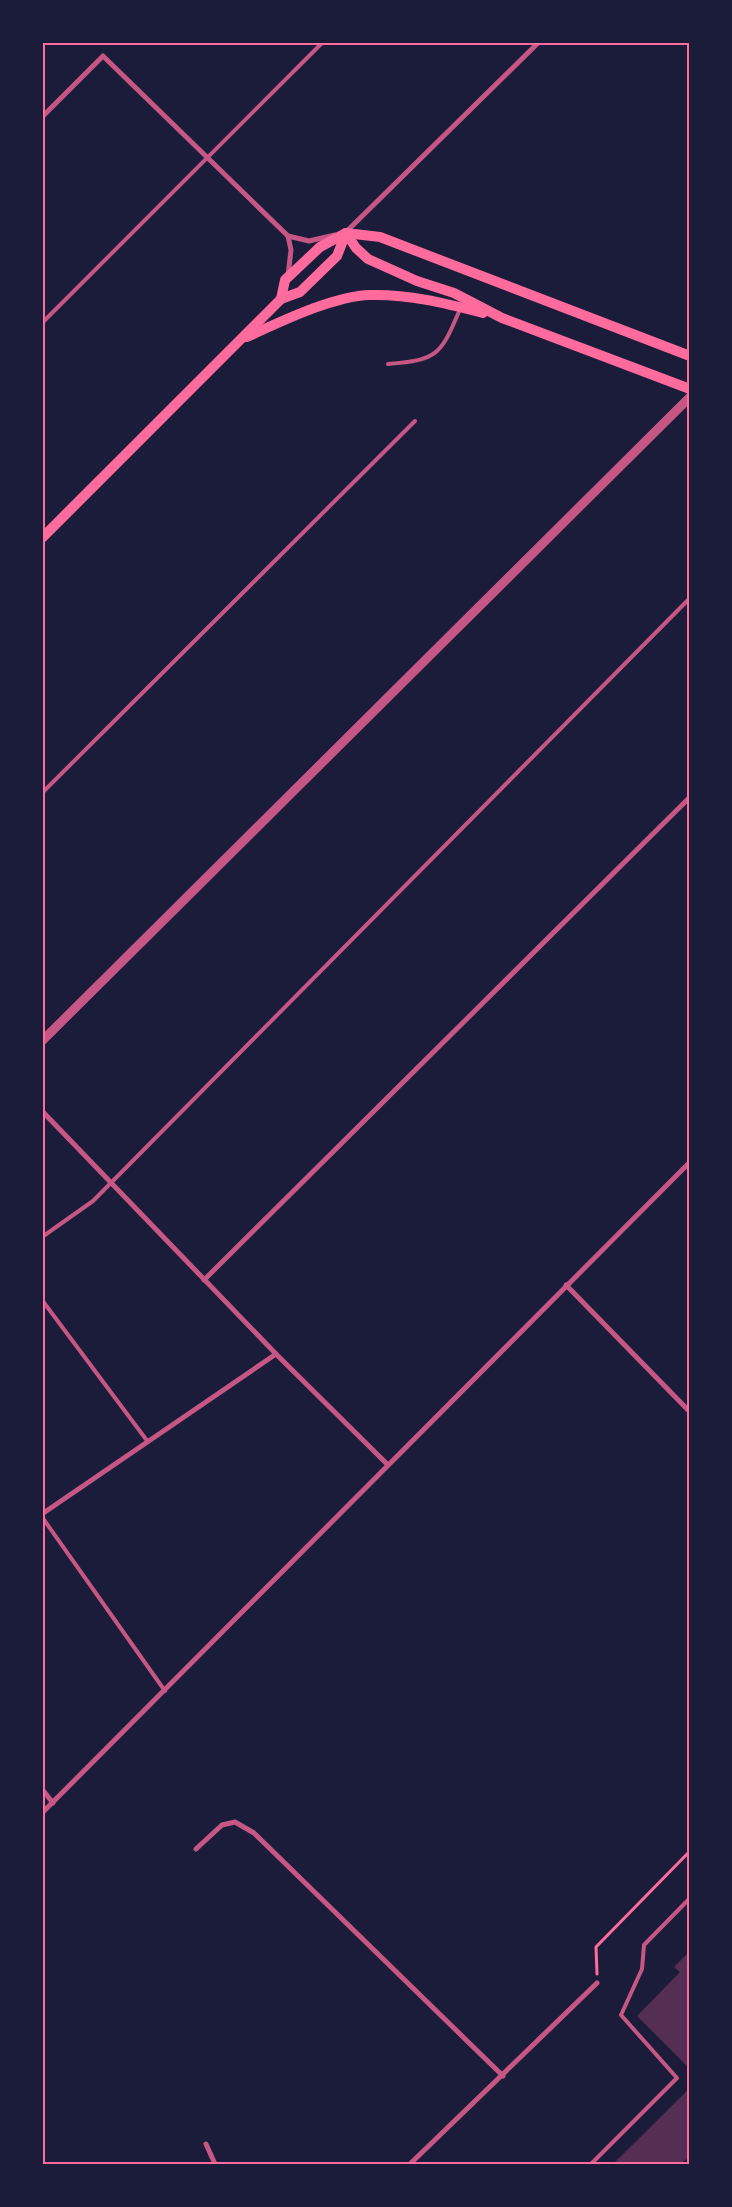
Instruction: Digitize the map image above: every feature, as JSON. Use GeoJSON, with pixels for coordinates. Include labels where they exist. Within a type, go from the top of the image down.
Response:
{"type":"FeatureCollection","features":[{"type":"Feature","properties":{"kind":"main road"},"geometry":{"type":"LineString","coordinates":[[42,538],[281,299],[300,292],[338,256],[346,233]]}},
{"type":"Feature","properties":{"kind":"main road"},"geometry":{"type":"LineString","coordinates":[[346,233],[356,248],[368,259],[417,280],[454,293],[502,318]]}},
{"type":"Feature","properties":{"kind":"main road"},"geometry":{"type":"LineString","coordinates":[[281,299],[285,280],[320,247],[346,233],[380,237],[690,356]]}},
{"type":"Feature","properties":{"kind":"main road"},"geometry":{"type":"LineString","coordinates":[[241,339],[324,305],[368,295],[412,297],[502,318],[690,389]]}},
{"type":"Feature","properties":{"kind":"street"},"geometry":{"type":"LineString","coordinates":[[288,236],[310,240],[346,233],[539,42]]}},
{"type":"Feature","properties":{"kind":"street"},"geometry":{"type":"LineString","coordinates":[[42,117],[103,56],[288,236],[291,250],[288,277]]}},
{"type":"Feature","properties":{"kind":"street"},"geometry":{"type":"LineString","coordinates":[[42,1041],[690,397]]}},
{"type":"Feature","properties":{"kind":"street"},"geometry":{"type":"LineString","coordinates":[[204,1280],[690,797]]}},
{"type":"Feature","properties":{"kind":"street"},"geometry":{"type":"LineString","coordinates":[[42,1111],[276,1354],[388,1465]]}},
{"type":"Feature","properties":{"kind":"street"},"geometry":{"type":"LineString","coordinates":[[42,1813],[690,1162]]}},
{"type":"Feature","properties":{"kind":"street"},"geometry":{"type":"LineString","coordinates":[[566,1285],[690,1412]]}},
{"type":"Feature","properties":{"kind":"street"},"geometry":{"type":"LineString","coordinates":[[42,1515],[276,1354]]}},
{"type":"Feature","properties":{"kind":"street"},"geometry":{"type":"LineString","coordinates":[[42,1788],[53,1802]]}},
{"type":"Feature","properties":{"kind":"street"},"geometry":{"type":"LineString","coordinates":[[196,1849],[222,1825],[235,1822],[254,1833],[503,2076]]}},
{"type":"Feature","properties":{"kind":"street"},"geometry":{"type":"LineString","coordinates":[[410,2164],[597,1983]]}},
{"type":"Feature","properties":{"kind":"street"},"geometry":{"type":"LineString","coordinates":[[206,2144],[215,2164]]}},
{"type":"Feature","properties":{"kind":"lane"},"geometry":{"type":"LineString","coordinates":[[42,323],[323,42]]}},
{"type":"Feature","properties":{"kind":"lane"},"geometry":{"type":"LineString","coordinates":[[388,364],[415,362],[434,355],[445,344],[461,307]]}},
{"type":"Feature","properties":{"kind":"lane"},"geometry":{"type":"LineString","coordinates":[[42,793],[415,422]]}},
{"type":"Feature","properties":{"kind":"lane"},"geometry":{"type":"LineString","coordinates":[[42,1237],[93,1201],[690,598]]}},
{"type":"Feature","properties":{"kind":"lane"},"geometry":{"type":"LineString","coordinates":[[42,1300],[148,1442]]}},
{"type":"Feature","properties":{"kind":"lane"},"geometry":{"type":"LineString","coordinates":[[42,1515],[165,1691]]}},
{"type":"Feature","properties":{"kind":"lane"},"geometry":{"type":"LineString","coordinates":[[591,2164],[677,2078],[621,2015],[642,1969],[644,1945],[690,1898]]}},
{"type":"Feature","properties":{"kind":"path"},"geometry":{"type":"LineString","coordinates":[[597,1983],[596,1947],[690,1851]]}},
{"type":"Feature","properties":{"kind":"building"},"geometry":{"type":"Polygon","coordinates":[[[690,1951],[690,2069],[637,2016],[680,1972],[674,1967],[690,1951]]]}},
{"type":"Feature","properties":{"kind":"building"},"geometry":{"type":"Polygon","coordinates":[[[690,2088],[690,2156],[681,2164],[613,2164],[690,2088]]]}}]}
